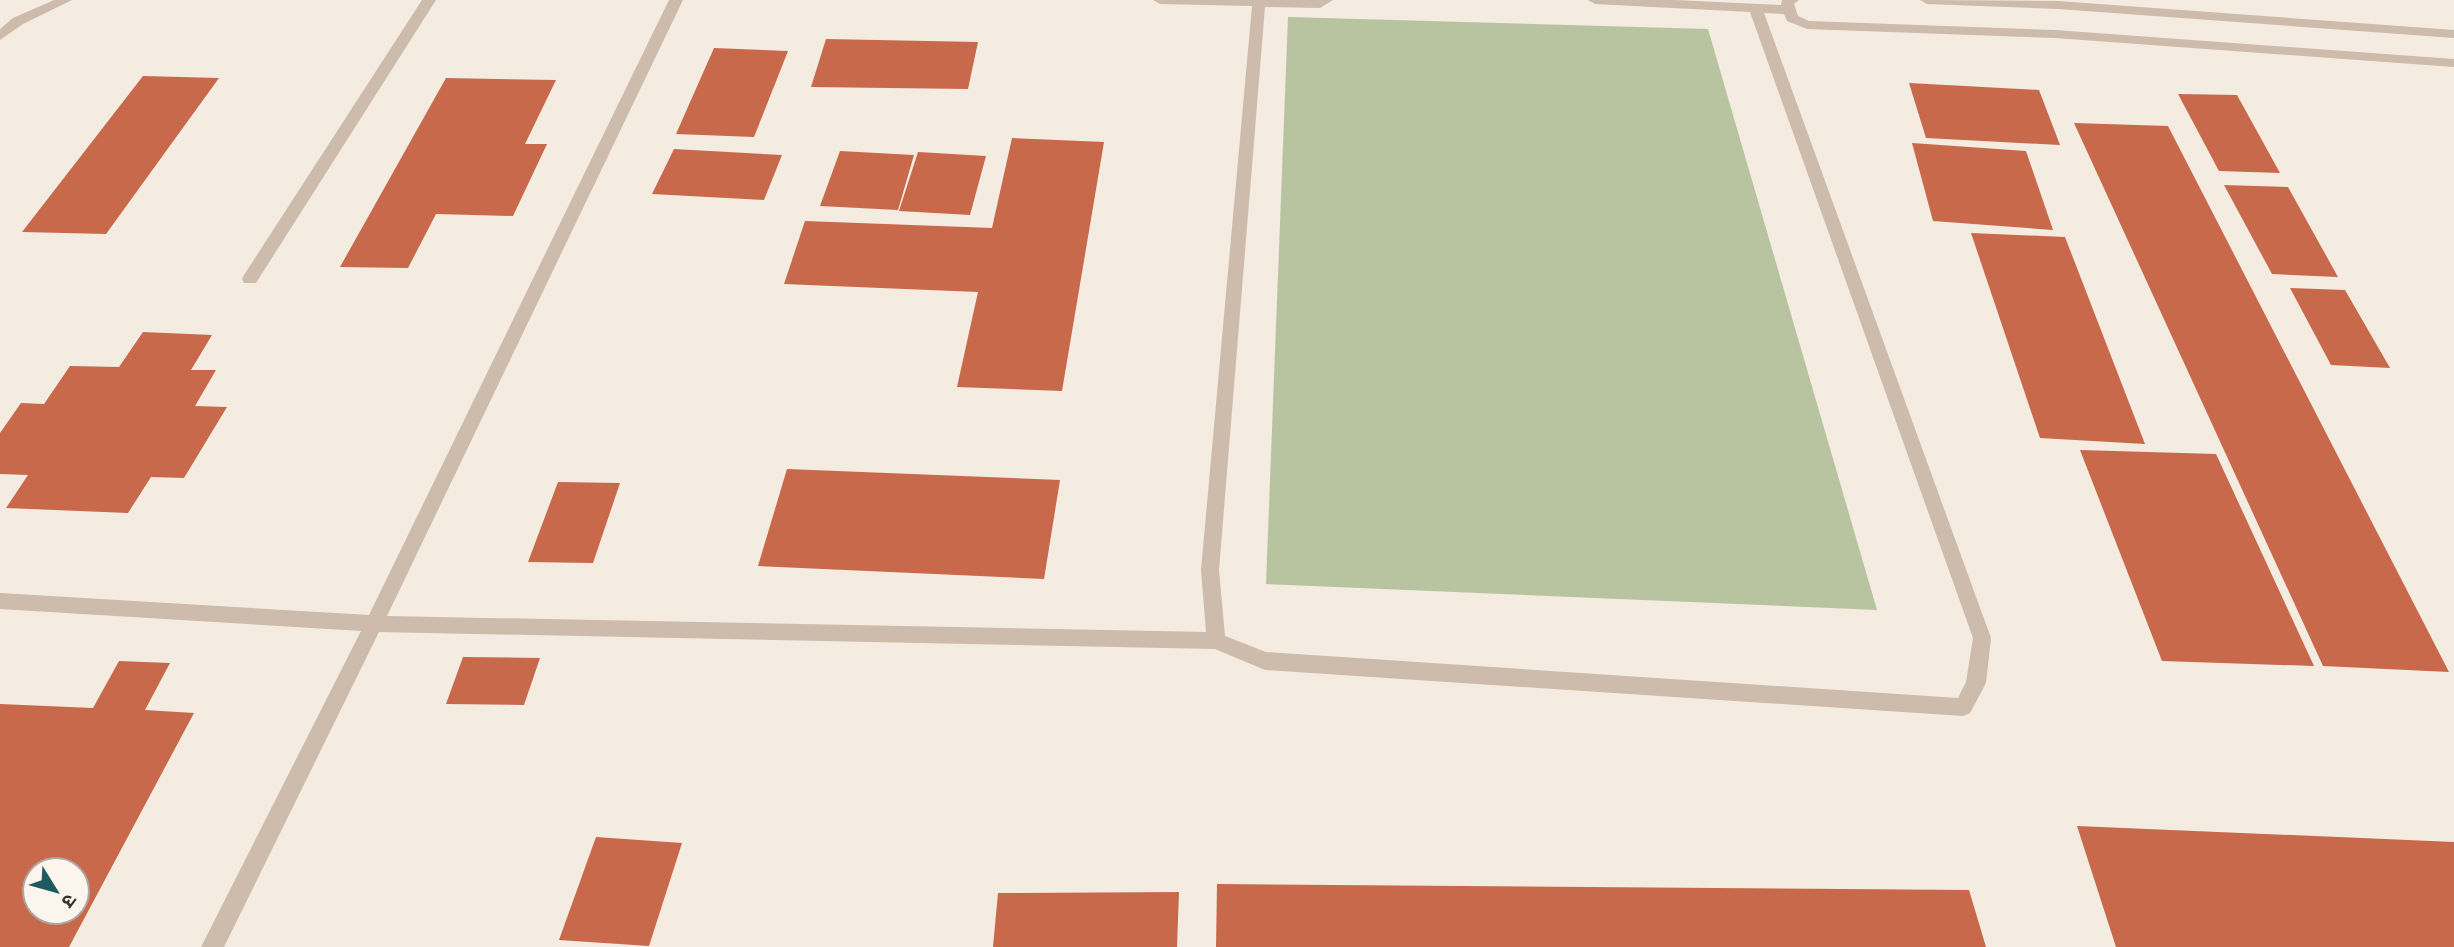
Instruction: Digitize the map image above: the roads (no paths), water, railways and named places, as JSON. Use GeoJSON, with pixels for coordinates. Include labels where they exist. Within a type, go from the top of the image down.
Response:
{"type":"FeatureCollection","features":[{"type":"Feature","properties":{"kind":"lane"},"geometry":{"type":"LineString","coordinates":[[0,36],[18,21],[65,0]]}},
{"type":"Feature","properties":{"kind":"lane"},"geometry":{"type":"LineString","coordinates":[[250,279],[429,0]]}},
{"type":"Feature","properties":{"kind":"lane"},"geometry":{"type":"LineString","coordinates":[[212,947],[374,624],[676,0]]}},
{"type":"Feature","properties":{"kind":"lane"},"geometry":{"type":"LineString","coordinates":[[1160,0],[1320,4],[1326,0]]}},
{"type":"Feature","properties":{"kind":"lane"},"geometry":{"type":"LineString","coordinates":[[1595,0],[1755,7],[1791,5],[1792,18],[1807,25],[2055,34],[2454,63]]}},
{"type":"Feature","properties":{"kind":"lane"},"geometry":{"type":"LineString","coordinates":[[1927,0],[2058,5],[2454,34]]}},
{"type":"Feature","properties":{"kind":"lane"},"geometry":{"type":"LineString","coordinates":[[1216,641],[1210,570],[1259,1]]}},
{"type":"Feature","properties":{"kind":"lane"},"geometry":{"type":"LineString","coordinates":[[0,601],[374,624],[1216,641],[1265,661],[1963,707],[1976,684],[1982,638],[1755,7]]}}]}
